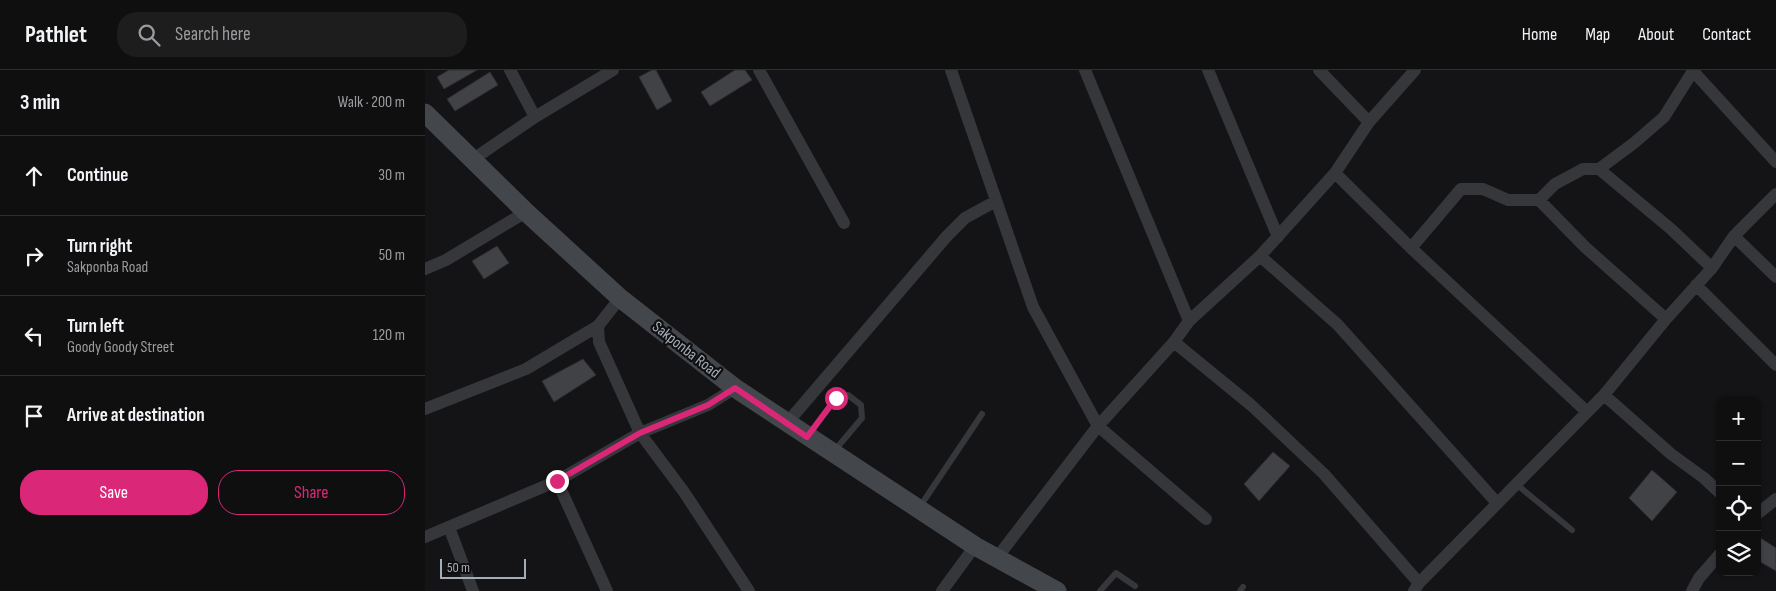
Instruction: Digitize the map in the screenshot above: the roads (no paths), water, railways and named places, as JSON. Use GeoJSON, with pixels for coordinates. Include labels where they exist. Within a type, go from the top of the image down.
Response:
{"type":"FeatureCollection","features":[{"type":"Feature","properties":{"kind":"main road","name":"Sakponba Road"},"geometry":{"type":"LineString","coordinates":[[425,113],[526,212],[620,298],[735,388],[975,546],[1057,591]]}},
{"type":"Feature","properties":{"kind":"street"},"geometry":{"type":"LineString","coordinates":[[510,70],[535,117]]}},
{"type":"Feature","properties":{"kind":"street"},"geometry":{"type":"LineString","coordinates":[[472,160],[535,117],[613,70]]}},
{"type":"Feature","properties":{"kind":"street"},"geometry":{"type":"LineString","coordinates":[[759,70],[844,223]]}},
{"type":"Feature","properties":{"kind":"street"},"geometry":{"type":"LineString","coordinates":[[951,70],[1033,307],[1098,426],[1207,519]]}},
{"type":"Feature","properties":{"kind":"street"},"geometry":{"type":"LineString","coordinates":[[1085,70],[1189,321]]}},
{"type":"Feature","properties":{"kind":"street"},"geometry":{"type":"LineString","coordinates":[[1208,70],[1278,237]]}},
{"type":"Feature","properties":{"kind":"street"},"geometry":{"type":"LineString","coordinates":[[1319,70],[1369,122]]}},
{"type":"Feature","properties":{"kind":"street"},"geometry":{"type":"LineString","coordinates":[[996,558],[1098,426],[1174,342],[1189,321],[1260,256],[1335,173],[1369,122],[1415,70]]}},
{"type":"Feature","properties":{"kind":"street"},"geometry":{"type":"LineString","coordinates":[[1411,248],[1461,189],[1483,189],[1508,200],[1539,200],[1555,184],[1583,169],[1599,169],[1634,143],[1664,117],[1693,70],[1776,162]]}},
{"type":"Feature","properties":{"kind":"street"},"geometry":{"type":"LineString","coordinates":[[1599,169],[1671,229],[1711,268]]}},
{"type":"Feature","properties":{"kind":"street"},"geometry":{"type":"LineString","coordinates":[[1335,173],[1411,248],[1586,411]]}},
{"type":"Feature","properties":{"kind":"street"},"geometry":{"type":"LineString","coordinates":[[1174,342],[1251,405],[1324,474],[1416,587],[1586,411],[1604,395],[1666,318],[1711,268],[1734,236],[1775,196]]}},
{"type":"Feature","properties":{"kind":"street"},"geometry":{"type":"LineString","coordinates":[[1539,200],[1585,247],[1666,318]]}},
{"type":"Feature","properties":{"kind":"street"},"geometry":{"type":"LineString","coordinates":[[787,424],[947,236],[965,218],[996,201]]}},
{"type":"Feature","properties":{"kind":"street"},"geometry":{"type":"LineString","coordinates":[[425,269],[446,260],[526,212]]}},
{"type":"Feature","properties":{"kind":"street"},"geometry":{"type":"LineString","coordinates":[[1734,236],[1776,277]]}},
{"type":"Feature","properties":{"kind":"street"},"geometry":{"type":"LineString","coordinates":[[1260,256],[1338,326],[1497,504]]}},
{"type":"Feature","properties":{"kind":"street"},"geometry":{"type":"LineString","coordinates":[[1696,285],[1776,365]]}},
{"type":"Feature","properties":{"kind":"street"},"geometry":{"type":"LineString","coordinates":[[425,409],[526,369],[598,326],[620,298]]}},
{"type":"Feature","properties":{"kind":"street"},"geometry":{"type":"LineString","coordinates":[[598,326],[599,342],[640,433],[684,492],[749,591]]}},
{"type":"Feature","properties":{"kind":"street"},"geometry":{"type":"LineString","coordinates":[[425,537],[557,481],[640,433],[708,405],[735,388]]}},
{"type":"Feature","properties":{"kind":"street"},"geometry":{"type":"LineString","coordinates":[[1604,395],[1671,454],[1716,489]]}},
{"type":"Feature","properties":{"kind":"street"},"geometry":{"type":"LineString","coordinates":[[557,481],[607,591]]}},
{"type":"Feature","properties":{"kind":"street"},"geometry":{"type":"LineString","coordinates":[[1761,511],[1776,499]]}},
{"type":"Feature","properties":{"kind":"street"},"geometry":{"type":"LineString","coordinates":[[449,527],[473,591]]}},
{"type":"Feature","properties":{"kind":"street"},"geometry":{"type":"LineString","coordinates":[[942,591],[975,546]]}},
{"type":"Feature","properties":{"kind":"street"},"geometry":{"type":"LineString","coordinates":[[1692,591],[1699,578],[1716,559]]}},
{"type":"Feature","properties":{"kind":"lane"},"geometry":{"type":"LineString","coordinates":[[807,437],[836,398],[847,395],[861,405],[862,418],[833,453]]}},
{"type":"Feature","properties":{"kind":"lane"},"geometry":{"type":"LineString","coordinates":[[918,509],[981,414]]}},
{"type":"Feature","properties":{"kind":"lane"},"geometry":{"type":"LineString","coordinates":[[1516,484],[1572,530]]}},
{"type":"Feature","properties":{"kind":"lane"},"geometry":{"type":"LineString","coordinates":[[1100,591],[1115,573],[1135,586]]}}]}
